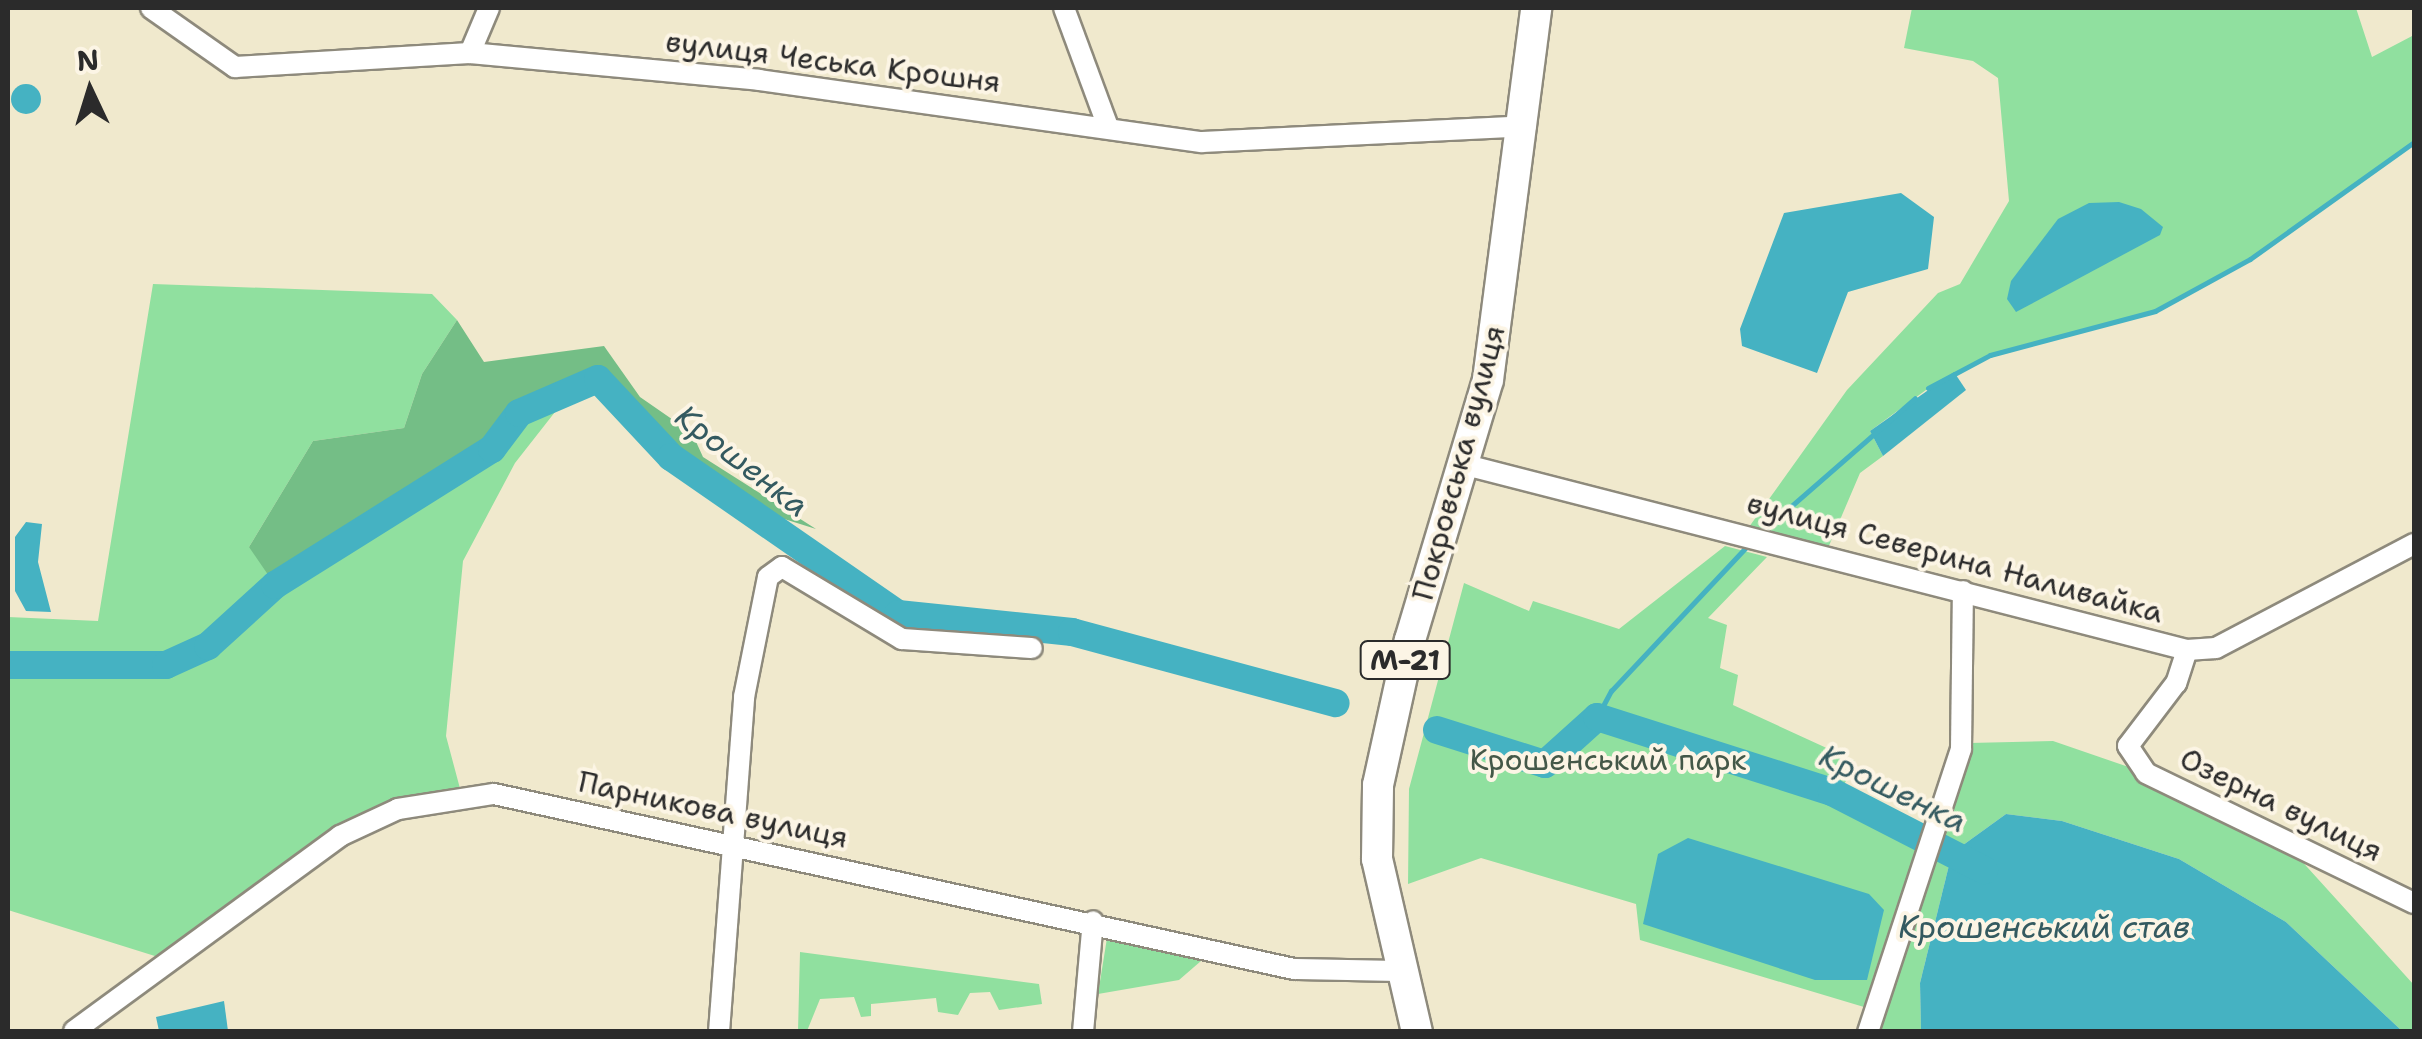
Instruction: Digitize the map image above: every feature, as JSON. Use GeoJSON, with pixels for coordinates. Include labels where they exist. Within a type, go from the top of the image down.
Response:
{"type":"FeatureCollection","features":[{"type":"Feature","properties":{"kind":"highway","name":"Покровська вулиця"},"geometry":{"type":"LineString","coordinates":[[1417,1032],[1377,859],[1378,785],[1498,326],[1526,126],[1536,8]]}},
{"type":"Feature","properties":{"kind":"street","name":"вулиця Чеська Крошня"},"geometry":{"type":"LineString","coordinates":[[151,8],[235,68],[470,52],[1108,127],[1202,142],[1526,126]]}},
{"type":"Feature","properties":{"kind":"street"},"geometry":{"type":"LineString","coordinates":[[470,52],[489,8]]}},
{"type":"Feature","properties":{"kind":"street"},"geometry":{"type":"LineString","coordinates":[[1064,8],[1108,127]]}},
{"type":"Feature","properties":{"kind":"street","name":"вулиця Северина Наливайка"},"geometry":{"type":"LineString","coordinates":[[1462,464],[2187,650],[2216,648],[2414,544]]}},
{"type":"Feature","properties":{"kind":"street"},"geometry":{"type":"LineString","coordinates":[[720,1032],[757,599],[782,567],[902,639],[1032,648]]}},
{"type":"Feature","properties":{"kind":"street"},"geometry":{"type":"LineString","coordinates":[[1868,1032],[1964,736],[1956,673],[1962,591]]}},
{"type":"Feature","properties":{"kind":"street","name":"Озерна вулиця"},"geometry":{"type":"LineString","coordinates":[[2187,650],[2176,683],[2128,746],[2146,773],[2414,903]]}},
{"type":"Feature","properties":{"kind":"street","name":"Парникова вулиця"},"geometry":{"type":"LineString","coordinates":[[74,1031],[340,836],[398,809],[494,794],[1093,921],[1294,969],[1401,971]]}},
{"type":"Feature","properties":{"kind":"street"},"geometry":{"type":"LineString","coordinates":[[1082,1032],[1093,921]]}},
{"type":"Feature","properties":{"kind":"green space"},"geometry":{"type":"Polygon","coordinates":[[[1912,8],[2356,8],[2372,57],[2414,35],[2414,142],[2250,259],[2155,310],[1990,355],[1926,390],[1870,431],[1883,456],[1860,473],[1825,555],[1744,534],[1847,390],[1938,293],[1960,284],[2009,201],[1998,78],[1973,61],[1904,48],[1912,8]]]}},
{"type":"Feature","properties":{"kind":"green space"},"geometry":{"type":"Polygon","coordinates":[[[153,284],[432,294],[457,320],[422,374],[404,428],[313,441],[249,547],[355,531],[492,449],[519,413],[598,379],[555,412],[515,463],[463,561],[446,736],[462,796],[340,836],[174,962],[8,910],[8,617],[98,621],[153,284]]]}},
{"type":"Feature","properties":{"kind":"green space"},"geometry":{"type":"Polygon","coordinates":[[[457,320],[484,362],[604,346],[640,397],[692,433],[703,457],[816,529],[749,508],[671,457],[597,379],[519,413],[492,449],[275,585],[249,547],[313,441],[404,428],[422,374],[457,320]]]}},
{"type":"Feature","properties":{"kind":"green space","name":"Крошенський парк"},"geometry":{"type":"Polygon","coordinates":[[[1725,546],[1767,557],[1708,618],[1727,625],[1720,668],[1738,675],[1733,705],[1855,761],[1844,785],[1934,831],[1969,743],[2053,741],[2146,773],[2280,837],[2414,985],[2414,1031],[2402,1031],[2286,922],[2179,859],[2062,821],[2006,814],[1952,853],[1920,983],[1921,1031],[1868,1031],[1874,1010],[1640,940],[1636,904],[1481,858],[1408,884],[1409,789],[1464,583],[1529,611],[1533,601],[1619,629],[1725,546]]]}},
{"type":"Feature","properties":{"kind":"green space"},"geometry":{"type":"Polygon","coordinates":[[[1107,938],[1201,957],[1201,961],[1179,980],[1098,994],[1107,938]]]}},
{"type":"Feature","properties":{"kind":"green space"},"geometry":{"type":"Polygon","coordinates":[[[800,952],[1039,984],[1042,1004],[999,1010],[990,992],[970,993],[958,1015],[938,1012],[936,998],[871,1004],[871,1016],[861,1017],[854,997],[820,999],[807,1031],[798,1031],[800,952]]]}},
{"type":"Feature","properties":{"kind":"water"},"geometry":{"type":"Polygon","coordinates":[[[26,84],[37,88],[41,99],[37,110],[26,114],[15,110],[11,99],[15,88],[26,84]]]}},
{"type":"Feature","properties":{"kind":"water"},"geometry":{"type":"Polygon","coordinates":[[[1901,193],[1934,217],[1928,269],[1848,292],[1817,373],[1742,346],[1740,329],[1784,213],[1901,193]]]}},
{"type":"Feature","properties":{"kind":"water"},"geometry":{"type":"Polygon","coordinates":[[[2119,202],[2141,209],[2163,227],[2160,235],[2016,312],[2007,299],[2011,281],[2058,219],[2089,203],[2119,202]]]}},
{"type":"Feature","properties":{"kind":"water"},"geometry":{"type":"Polygon","coordinates":[[[1954,372],[1966,390],[1883,456],[1870,431],[1954,372]]]}},
{"type":"Feature","properties":{"kind":"water"},"geometry":{"type":"Polygon","coordinates":[[[26,522],[42,524],[38,562],[51,612],[26,611],[15,591],[15,537],[26,522]]]}},
{"type":"Feature","properties":{"kind":"water","name":"Крошенський став"},"geometry":{"type":"Polygon","coordinates":[[[2006,814],[2062,821],[2179,859],[2286,922],[2402,1031],[1921,1031],[1920,983],[1952,853],[2006,814]]]}},
{"type":"Feature","properties":{"kind":"water"},"geometry":{"type":"Polygon","coordinates":[[[1688,838],[1869,894],[1884,910],[1867,980],[1815,980],[1643,924],[1658,854],[1688,838]]]}},
{"type":"Feature","properties":{"kind":"water"},"geometry":{"type":"Polygon","coordinates":[[[224,1001],[228,1031],[159,1031],[156,1017],[224,1001]]]}},
{"type":"Feature","properties":{"kind":"waterway"},"geometry":{"type":"LineString","coordinates":[[1928,388],[1990,355],[2155,311],[2250,259],[2414,142]]}},
{"type":"Feature","properties":{"kind":"waterway","name":"Крошенка"},"geometry":{"type":"LineString","coordinates":[[8,665],[166,665],[208,646],[275,585],[492,449],[519,413],[598,379],[671,457],[898,614],[1072,632],[1336,703]]}},
{"type":"Feature","properties":{"kind":"waterway"},"geometry":{"type":"LineString","coordinates":[[1758,535],[1915,398]]}},
{"type":"Feature","properties":{"kind":"waterway"},"geometry":{"type":"LineString","coordinates":[[1597,717],[1611,691],[1750,543]]}},
{"type":"Feature","properties":{"kind":"waterway","name":"Крошенка"},"geometry":{"type":"LineString","coordinates":[[1437,730],[1545,764],[1597,717],[1832,792],[1984,870]]}}]}
